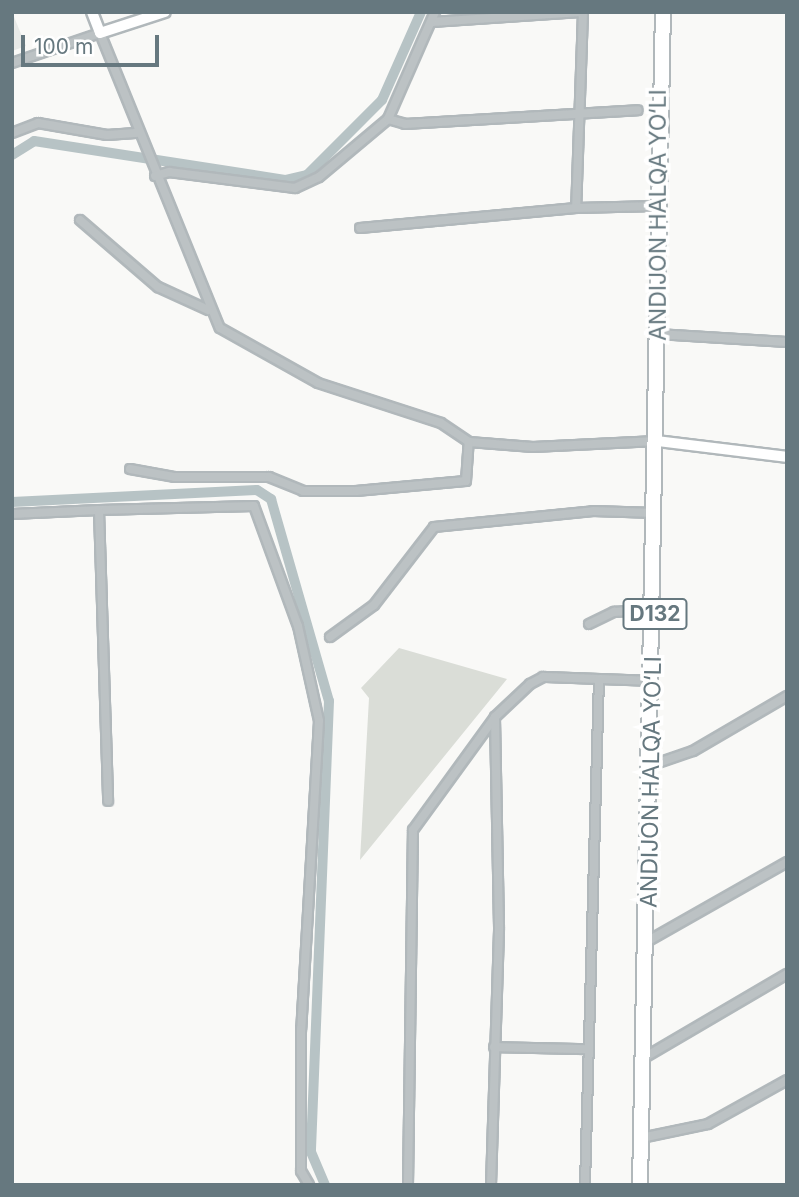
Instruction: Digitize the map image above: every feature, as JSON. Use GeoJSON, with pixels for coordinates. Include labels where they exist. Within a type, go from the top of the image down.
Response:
{"type":"FeatureCollection","features":[{"type":"Feature","properties":{"kind":"highway","name":"ANDIJON HALQA YO‘LI"},"geometry":{"type":"LineString","coordinates":[[653,12],[658,42]]}},
{"type":"Feature","properties":{"kind":"highway","name":"ANDIJON HALQA YO‘LI"},"geometry":{"type":"LineString","coordinates":[[640,1185],[655,609],[658,42],[663,12]]}},
{"type":"Feature","properties":{"kind":"street"},"geometry":{"type":"LineString","coordinates":[[92,12],[208,310],[219,328],[318,383],[441,423],[469,442],[533,447],[657,441],[787,457]]}},
{"type":"Feature","properties":{"kind":"street"},"geometry":{"type":"LineString","coordinates":[[12,63],[165,12]]}},
{"type":"Feature","properties":{"kind":"street"},"geometry":{"type":"LineString","coordinates":[[154,172],[295,188],[388,119],[435,12]]}},
{"type":"Feature","properties":{"kind":"street"},"geometry":{"type":"LineString","coordinates":[[432,22],[582,12],[576,208]]}},
{"type":"Feature","properties":{"kind":"street"},"geometry":{"type":"LineString","coordinates":[[388,119],[405,124],[580,111],[638,110]]}},
{"type":"Feature","properties":{"kind":"street"},"geometry":{"type":"LineString","coordinates":[[12,133],[38,123],[107,135],[141,137]]}},
{"type":"Feature","properties":{"kind":"street"},"geometry":{"type":"LineString","coordinates":[[360,228],[576,208],[657,206]]}},
{"type":"Feature","properties":{"kind":"street"},"geometry":{"type":"LineString","coordinates":[[80,220],[158,287],[208,310]]}},
{"type":"Feature","properties":{"kind":"street"},"geometry":{"type":"LineString","coordinates":[[657,334],[787,342]]}},
{"type":"Feature","properties":{"kind":"street"},"geometry":{"type":"LineString","coordinates":[[130,469],[175,477],[269,477],[303,491],[356,491],[467,481],[469,442]]}},
{"type":"Feature","properties":{"kind":"street"},"geometry":{"type":"LineString","coordinates":[[12,514],[254,506],[298,626],[319,721],[301,1029],[301,1171],[309,1185]]}},
{"type":"Feature","properties":{"kind":"street"},"geometry":{"type":"LineString","coordinates":[[99,510],[108,801]]}},
{"type":"Feature","properties":{"kind":"street"},"geometry":{"type":"LineString","coordinates":[[330,637],[374,605],[435,527],[593,511],[656,513]]}},
{"type":"Feature","properties":{"kind":"street"},"geometry":{"type":"LineString","coordinates":[[589,624],[614,612],[655,609]]}},
{"type":"Feature","properties":{"kind":"street"},"geometry":{"type":"LineString","coordinates":[[408,1185],[413,830],[495,717],[543,677],[653,681]]}},
{"type":"Feature","properties":{"kind":"street"},"geometry":{"type":"LineString","coordinates":[[585,1185],[586,1049],[599,678]]}},
{"type":"Feature","properties":{"kind":"street"},"geometry":{"type":"LineString","coordinates":[[652,765],[694,751],[787,696]]}},
{"type":"Feature","properties":{"kind":"street"},"geometry":{"type":"LineString","coordinates":[[491,1185],[495,717]]}},
{"type":"Feature","properties":{"kind":"street"},"geometry":{"type":"LineString","coordinates":[[648,941],[787,862]]}},
{"type":"Feature","properties":{"kind":"street"},"geometry":{"type":"LineString","coordinates":[[642,1059],[787,974]]}},
{"type":"Feature","properties":{"kind":"street"},"geometry":{"type":"LineString","coordinates":[[494,1047],[586,1049]]}},
{"type":"Feature","properties":{"kind":"street"},"geometry":{"type":"LineString","coordinates":[[641,1138],[708,1124],[787,1080]]}},
{"type":"Feature","properties":{"kind":"shaded area"},"geometry":{"type":"Polygon","coordinates":[[[12,12],[26,46],[12,51],[12,12]]]}},
{"type":"Feature","properties":{"kind":"shaded area"},"geometry":{"type":"Polygon","coordinates":[[[399,648],[507,679],[360,860],[369,698],[361,688],[399,648]]]}},
{"type":"Feature","properties":{"kind":"waterway"},"geometry":{"type":"LineString","coordinates":[[12,155],[34,141],[285,180],[307,175],[382,100],[421,12]]}},
{"type":"Feature","properties":{"kind":"waterway"},"geometry":{"type":"LineString","coordinates":[[12,502],[257,490],[271,499],[329,701],[311,1152],[325,1185]]}}]}
